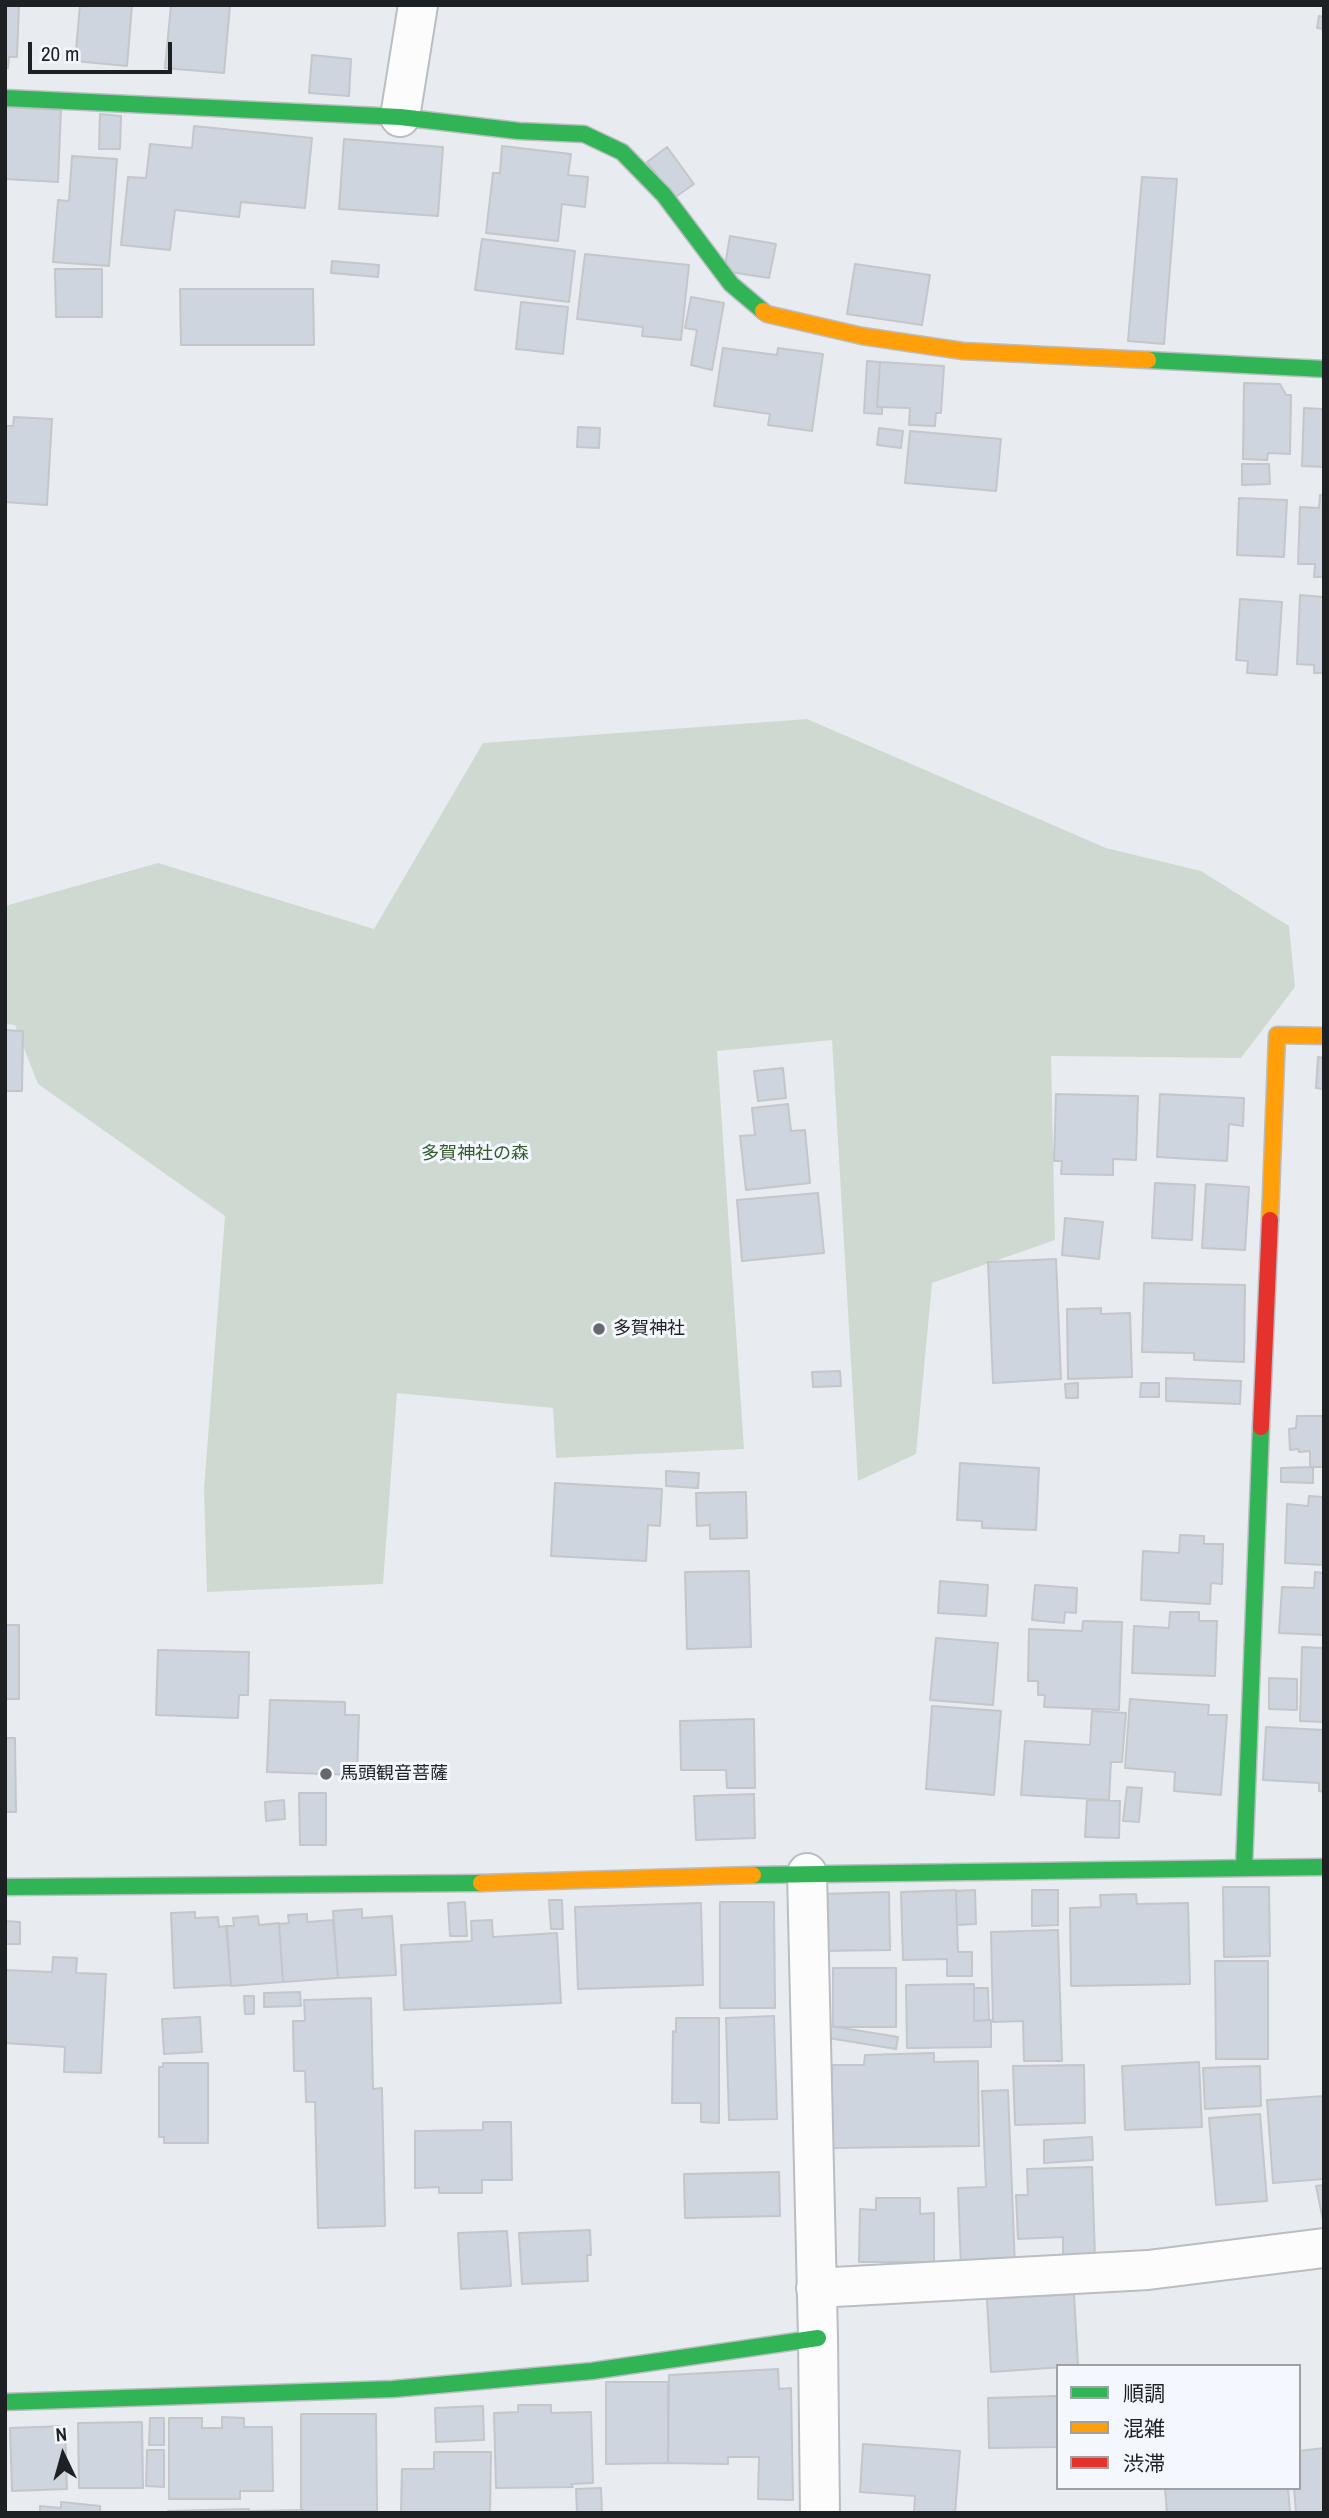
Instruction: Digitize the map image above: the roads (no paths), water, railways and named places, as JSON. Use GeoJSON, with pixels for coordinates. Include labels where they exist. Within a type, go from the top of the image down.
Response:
{"type":"FeatureCollection","features":[{"type":"Feature","properties":{"kind":"street"},"geometry":{"type":"LineString","coordinates":[[400,117],[418,5]]}},
{"type":"Feature","properties":{"kind":"street"},"geometry":{"type":"LineString","coordinates":[[5,98],[400,117],[519,131],[584,134],[622,152],[664,195],[731,284],[767,314],[862,336],[963,351],[1324,369]]}},
{"type":"Feature","properties":{"kind":"street"},"geometry":{"type":"LineString","coordinates":[[1244,1868],[1277,1035],[1324,1036]]}},
{"type":"Feature","properties":{"kind":"street"},"geometry":{"type":"LineString","coordinates":[[5,1887],[488,1882],[807,1873],[1324,1867]]}},
{"type":"Feature","properties":{"kind":"street"},"geometry":{"type":"LineString","coordinates":[[807,1873],[820,2513]]}},
{"type":"Feature","properties":{"kind":"street"},"geometry":{"type":"LineString","coordinates":[[816,2288],[1148,2270],[1324,2248]]}},
{"type":"Feature","properties":{"kind":"street"},"geometry":{"type":"LineString","coordinates":[[5,2402],[393,2389],[592,2371],[818,2338]]}},
{"type":"Feature","properties":{"kind":"place","name":"多賀神社"},"geometry":{"type":"Point","coordinates":[599,1329]}},
{"type":"Feature","properties":{"kind":"place","name":"馬頭観音菩薩"},"geometry":{"type":"Point","coordinates":[326,1774]}},
{"type":"Feature","properties":{"kind":"park label","name":"多賀神社の森"},"geometry":{"type":"Point","coordinates":[475,1154]}}]}
